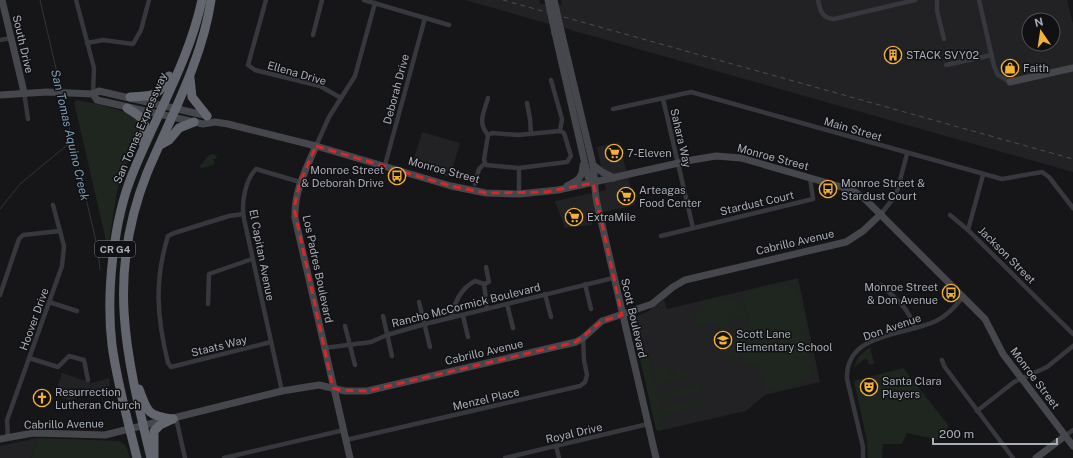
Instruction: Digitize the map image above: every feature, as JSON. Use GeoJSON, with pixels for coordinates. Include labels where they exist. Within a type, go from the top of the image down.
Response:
{"type":"FeatureCollection","features":[{"type":"Feature","properties":{"kind":"highway","name":"San Tomas Expressway"},"geometry":{"type":"LineString","coordinates":[[138,458],[130,429],[113,350],[110,298],[116,238],[131,176],[159,115],[186,48],[202,0]]}},
{"type":"Feature","properties":{"kind":"highway","name":"CR G4"},"geometry":{"type":"LineString","coordinates":[[151,458],[128,357],[123,316],[125,256],[134,210],[171,118],[190,76],[203,39],[211,0]]}},
{"type":"Feature","properties":{"kind":"highway"},"geometry":{"type":"LineString","coordinates":[[130,97],[151,95],[160,91],[186,48]]}},
{"type":"Feature","properties":{"kind":"highway"},"geometry":{"type":"LineString","coordinates":[[190,76],[192,97],[207,116]]}},
{"type":"Feature","properties":{"kind":"highway"},"geometry":{"type":"LineString","coordinates":[[128,108],[142,118],[146,127],[136,152],[131,176]]}},
{"type":"Feature","properties":{"kind":"highway"},"geometry":{"type":"LineString","coordinates":[[160,145],[169,140],[179,128],[194,122]]}},
{"type":"Feature","properties":{"kind":"highway"},"geometry":{"type":"LineString","coordinates":[[128,357],[148,410],[156,417],[174,418]]}},
{"type":"Feature","properties":{"kind":"highway"},"geometry":{"type":"LineString","coordinates":[[154,458],[154,432],[160,425],[174,418]]}},
{"type":"Feature","properties":{"kind":"main road","name":"South Drive"},"geometry":{"type":"LineString","coordinates":[[2,0],[24,92]]}},
{"type":"Feature","properties":{"kind":"main road","name":"Scott Boulevard"},"geometry":{"type":"LineString","coordinates":[[548,0],[559,34],[593,165],[595,175],[593,183],[613,278],[656,458]]}},
{"type":"Feature","properties":{"kind":"main road","name":"Scott Boulevard"},"geometry":{"type":"LineString","coordinates":[[554,0],[582,154],[588,177],[593,183]]}},
{"type":"Feature","properties":{"kind":"main road"},"geometry":{"type":"LineString","coordinates":[[1010,82],[1019,82],[1073,68]]}},
{"type":"Feature","properties":{"kind":"main road","name":"Monroe Street"},"geometry":{"type":"LineString","coordinates":[[0,95],[24,92],[66,92],[93,94],[99,91],[207,116],[215,122]]}},
{"type":"Feature","properties":{"kind":"main road","name":"Monroe Street"},"geometry":{"type":"LineString","coordinates":[[93,94],[98,100],[128,108],[203,124],[215,122],[316,146],[451,186],[486,193],[519,194],[558,190],[706,157],[728,157],[762,164],[852,190],[865,199],[881,214],[985,319],[1003,354],[1073,446]]}},
{"type":"Feature","properties":{"kind":"main road","name":"Los Padres Boulevard"},"geometry":{"type":"LineString","coordinates":[[316,146],[300,182],[295,200],[295,218],[350,458]]}},
{"type":"Feature","properties":{"kind":"main road"},"geometry":{"type":"LineString","coordinates":[[558,190],[575,182],[581,177],[583,170],[582,154]]}},
{"type":"Feature","properties":{"kind":"main road"},"geometry":{"type":"LineString","coordinates":[[593,165],[602,172],[614,178]]}},
{"type":"Feature","properties":{"kind":"main road","name":"Cabrillo Avenue"},"geometry":{"type":"LineString","coordinates":[[4,438],[33,433],[105,435],[282,391],[319,385],[344,391],[367,391],[576,342],[583,338],[602,321],[652,304],[673,287],[685,280],[846,242],[863,231],[881,214]]}},
{"type":"Feature","properties":{"kind":"main road"},"geometry":{"type":"LineString","coordinates":[[1036,458],[1065,436]]}},
{"type":"Feature","properties":{"kind":"street"},"geometry":{"type":"LineString","coordinates":[[76,0],[94,72],[93,94]]}},
{"type":"Feature","properties":{"kind":"street"},"geometry":{"type":"LineString","coordinates":[[87,43],[103,40],[133,44],[141,30],[149,0]]}},
{"type":"Feature","properties":{"kind":"street","name":"Ellena Drive"},"geometry":{"type":"LineString","coordinates":[[266,0],[248,65],[255,70],[320,86],[342,98]]}},
{"type":"Feature","properties":{"kind":"street"},"geometry":{"type":"LineString","coordinates":[[313,35],[322,0]]}},
{"type":"Feature","properties":{"kind":"street"},"geometry":{"type":"LineString","coordinates":[[364,0],[449,25]]}},
{"type":"Feature","properties":{"kind":"street"},"geometry":{"type":"LineString","coordinates":[[818,0],[822,14],[825,17],[834,19],[915,0]]}},
{"type":"Feature","properties":{"kind":"street"},"geometry":{"type":"LineString","coordinates":[[937,0],[937,11],[944,39]]}},
{"type":"Feature","properties":{"kind":"street"},"geometry":{"type":"LineString","coordinates":[[979,0],[998,75],[1010,82]]}},
{"type":"Feature","properties":{"kind":"street","name":"Los Padres Boulevard"},"geometry":{"type":"LineString","coordinates":[[316,146],[329,117],[355,76],[375,3]]}},
{"type":"Feature","properties":{"kind":"street","name":"Deborah Drive"},"geometry":{"type":"LineString","coordinates":[[384,165],[425,18]]}},
{"type":"Feature","properties":{"kind":"street"},"geometry":{"type":"LineString","coordinates":[[0,40],[11,38]]}},
{"type":"Feature","properties":{"kind":"street"},"geometry":{"type":"LineString","coordinates":[[946,65],[992,55]]}},
{"type":"Feature","properties":{"kind":"street"},"geometry":{"type":"LineString","coordinates":[[551,80],[562,119],[560,131]]}},
{"type":"Feature","properties":{"kind":"street"},"geometry":{"type":"LineString","coordinates":[[24,92],[28,119]]}},
{"type":"Feature","properties":{"kind":"street","name":"Main Street"},"geometry":{"type":"LineString","coordinates":[[613,109],[692,92],[983,175],[1002,179],[1042,172],[1049,177],[1073,208]]}},
{"type":"Feature","properties":{"kind":"street"},"geometry":{"type":"LineString","coordinates":[[475,184],[479,169],[485,162],[488,135],[482,128],[481,123],[488,98]]}},
{"type":"Feature","properties":{"kind":"street","name":"Sahara Way"},"geometry":{"type":"LineString","coordinates":[[663,99],[693,228]]}},
{"type":"Feature","properties":{"kind":"street"},"geometry":{"type":"LineString","coordinates":[[527,103],[531,134]]}},
{"type":"Feature","properties":{"kind":"street"},"geometry":{"type":"LineString","coordinates":[[485,162],[486,165],[520,168],[567,162],[571,156],[564,133],[560,131],[531,134],[492,133],[488,135]]}},
{"type":"Feature","properties":{"kind":"street","name":"Cabrillo Avenue"},"geometry":{"type":"LineString","coordinates":[[881,214],[896,195],[907,154]]}},
{"type":"Feature","properties":{"kind":"street"},"geometry":{"type":"LineString","coordinates":[[519,194],[520,168]]}},
{"type":"Feature","properties":{"kind":"street","name":"El Capitan Avenue"},"geometry":{"type":"LineString","coordinates":[[282,391],[243,214],[244,199],[247,186],[256,169],[300,182]]}},
{"type":"Feature","properties":{"kind":"street","name":"Jackson Street"},"geometry":{"type":"LineString","coordinates":[[983,175],[968,230],[1073,334]]}},
{"type":"Feature","properties":{"kind":"street","name":"Stardust Court"},"geometry":{"type":"LineString","coordinates":[[661,236],[813,200],[810,178]]}},
{"type":"Feature","properties":{"kind":"street","name":"Hoover Drive"},"geometry":{"type":"LineString","coordinates":[[4,438],[7,420],[62,266],[64,254],[53,205]]}},
{"type":"Feature","properties":{"kind":"street","name":"Staats Way"},"geometry":{"type":"LineString","coordinates":[[243,214],[222,218],[168,236],[159,276],[158,309],[160,330],[168,363],[171,367],[271,342]]}},
{"type":"Feature","properties":{"kind":"street"},"geometry":{"type":"LineString","coordinates":[[950,215],[968,230]]}},
{"type":"Feature","properties":{"kind":"street"},"geometry":{"type":"LineString","coordinates":[[0,295],[20,239],[24,235],[49,234],[60,231]]}},
{"type":"Feature","properties":{"kind":"street"},"geometry":{"type":"LineString","coordinates":[[208,304],[209,274],[252,259]]}},
{"type":"Feature","properties":{"kind":"street"},"geometry":{"type":"LineString","coordinates":[[451,318],[454,304],[460,292],[475,281],[484,284],[489,282],[486,267]]}},
{"type":"Feature","properties":{"kind":"street","name":"Rancho McCormick Boulevard"},"geometry":{"type":"LineString","coordinates":[[324,348],[370,342],[387,335],[425,324],[463,316],[487,308],[613,278]]}},
{"type":"Feature","properties":{"kind":"street"},"geometry":{"type":"LineString","coordinates":[[484,284],[487,308]]}},
{"type":"Feature","properties":{"kind":"street"},"geometry":{"type":"LineString","coordinates":[[585,284],[591,309]]}},
{"type":"Feature","properties":{"kind":"street"},"geometry":{"type":"LineString","coordinates":[[881,285],[910,314],[915,328]]}},
{"type":"Feature","properties":{"kind":"street"},"geometry":{"type":"LineString","coordinates":[[545,294],[551,317]]}},
{"type":"Feature","properties":{"kind":"street","name":"Don Avenue"},"geometry":{"type":"LineString","coordinates":[[863,458],[863,447],[847,371],[854,354],[863,344],[936,321],[948,313],[963,297]]}},
{"type":"Feature","properties":{"kind":"street"},"geometry":{"type":"LineString","coordinates":[[49,302],[77,311]]}},
{"type":"Feature","properties":{"kind":"street"},"geometry":{"type":"LineString","coordinates":[[420,302],[430,347]]}},
{"type":"Feature","properties":{"kind":"street"},"geometry":{"type":"LineString","coordinates":[[507,304],[513,328]]}},
{"type":"Feature","properties":{"kind":"street"},"geometry":{"type":"LineString","coordinates":[[383,316],[392,356]]}},
{"type":"Feature","properties":{"kind":"street"},"geometry":{"type":"LineString","coordinates":[[463,316],[468,337]]}},
{"type":"Feature","properties":{"kind":"street"},"geometry":{"type":"LineString","coordinates":[[345,326],[355,365]]}},
{"type":"Feature","properties":{"kind":"street","name":"Menzel Place"},"geometry":{"type":"LineString","coordinates":[[346,440],[580,386],[585,382],[587,375],[584,360],[583,338]]}},
{"type":"Feature","properties":{"kind":"street"},"geometry":{"type":"LineString","coordinates":[[977,411],[1014,382],[1022,380],[1047,367],[1073,346]]}},
{"type":"Feature","properties":{"kind":"street"},"geometry":{"type":"LineString","coordinates":[[29,358],[56,367],[61,366],[69,356],[84,360],[88,380]]}},
{"type":"Feature","properties":{"kind":"street"},"geometry":{"type":"LineString","coordinates":[[942,360],[944,366],[1013,458]]}},
{"type":"Feature","properties":{"kind":"street"},"geometry":{"type":"LineString","coordinates":[[174,418],[185,458]]}},
{"type":"Feature","properties":{"kind":"street","name":"Royal Drive"},"geometry":{"type":"LineString","coordinates":[[505,458],[648,424]]}},
{"type":"Feature","properties":{"kind":"street"},"geometry":{"type":"LineString","coordinates":[[224,458],[344,430]]}},
{"type":"Feature","properties":{"kind":"street"},"geometry":{"type":"LineString","coordinates":[[1065,436],[1073,430]]}},
{"type":"Feature","properties":{"kind":"street"},"geometry":{"type":"LineString","coordinates":[[556,446],[559,458]]}},
{"type":"Feature","properties":{"kind":"highlighted area"},"geometry":{"type":"Polygon","coordinates":[[[316,146],[451,186],[486,193],[546,192],[593,183],[622,315],[602,321],[576,342],[367,391],[340,390],[333,388],[294,208],[300,182],[316,146]]]}},
{"type":"Feature","properties":{"kind":"shaded area"},"geometry":{"type":"Polygon","coordinates":[[[465,0],[539,0],[540,4],[562,5],[561,0],[1067,0],[1073,24],[1073,172],[465,0]]]}},
{"type":"Feature","properties":{"kind":"shaded area"},"geometry":{"type":"Polygon","coordinates":[[[77,100],[108,107],[132,115],[139,119],[142,131],[130,156],[117,191],[108,249],[74,102],[77,100]]]}},
{"type":"Feature","properties":{"kind":"shaded area"},"geometry":{"type":"Polygon","coordinates":[[[422,132],[460,143],[450,177],[412,165],[422,132]]]}},
{"type":"Feature","properties":{"kind":"shaded area"},"geometry":{"type":"Polygon","coordinates":[[[619,142],[635,205],[592,215],[592,225],[565,228],[555,201],[606,190],[597,147],[619,142]]]}},
{"type":"Feature","properties":{"kind":"shaded area"},"geometry":{"type":"Polygon","coordinates":[[[213,154],[217,156],[216,159],[212,159],[215,162],[213,165],[202,168],[199,167],[209,155],[213,154]]]}},
{"type":"Feature","properties":{"kind":"shaded area","name":"Scott Lane Elementary School"},"geometry":{"type":"Polygon","coordinates":[[[798,278],[820,382],[765,395],[746,411],[658,431],[656,429],[632,318],[647,312],[664,300],[667,309],[798,278]]]}},
{"type":"Feature","properties":{"kind":"shaded area"},"geometry":{"type":"Polygon","coordinates":[[[785,282],[798,289],[808,335],[804,338],[814,371],[805,380],[798,383],[785,388],[765,392],[758,365],[745,368],[742,356],[727,360],[723,344],[735,341],[733,330],[750,326],[742,293],[785,282]]]}},
{"type":"Feature","properties":{"kind":"shaded area"},"geometry":{"type":"Polygon","coordinates":[[[723,296],[724,299],[737,296],[739,303],[743,302],[745,309],[727,315],[745,310],[747,317],[729,321],[728,323],[731,334],[721,337],[719,325],[716,323],[696,327],[694,316],[697,310],[704,308],[702,301],[723,296]]]}},
{"type":"Feature","properties":{"kind":"shaded area"},"geometry":{"type":"Polygon","coordinates":[[[870,347],[874,364],[869,365],[868,360],[865,359],[854,367],[859,356],[870,347]]]}},
{"type":"Feature","properties":{"kind":"shaded area"},"geometry":{"type":"Polygon","coordinates":[[[648,355],[665,429],[658,431],[656,429],[640,359],[648,355]]]}},
{"type":"Feature","properties":{"kind":"shaded area"},"geometry":{"type":"Polygon","coordinates":[[[656,364],[658,369],[667,367],[672,376],[676,375],[674,366],[683,372],[691,373],[692,377],[656,385],[652,365],[656,364]]]}},
{"type":"Feature","properties":{"kind":"shaded area"},"geometry":{"type":"Polygon","coordinates":[[[903,368],[949,426],[939,440],[907,433],[902,444],[883,444],[882,458],[868,458],[867,441],[854,381],[903,368]]]}},
{"type":"Feature","properties":{"kind":"shaded area"},"geometry":{"type":"Polygon","coordinates":[[[62,373],[92,383],[109,378],[110,386],[77,396],[71,401],[55,395],[62,373]]]}},
{"type":"Feature","properties":{"kind":"shaded area"},"geometry":{"type":"Polygon","coordinates":[[[699,384],[701,391],[660,401],[658,394],[699,384]]]}},
{"type":"Feature","properties":{"kind":"shaded area"},"geometry":{"type":"Polygon","coordinates":[[[702,398],[704,405],[663,415],[661,408],[702,398]]]}},
{"type":"Feature","properties":{"kind":"shaded area"},"geometry":{"type":"Polygon","coordinates":[[[37,438],[31,458],[0,458],[0,446],[37,438]]]}},
{"type":"Feature","properties":{"kind":"shaded area"},"geometry":{"type":"Polygon","coordinates":[[[37,438],[120,441],[126,446],[130,458],[31,458],[37,438]]]}},
{"type":"Feature","properties":{"kind":"waterway","name":"San Tomas Aquino Creek"},"geometry":{"type":"LineString","coordinates":[[40,0],[61,90]]}},
{"type":"Feature","properties":{"kind":"waterway","name":"San Tomas Aquino Creek"},"geometry":{"type":"LineString","coordinates":[[62,95],[98,250],[100,270]]}},
{"type":"Feature","properties":{"kind":"waterway"},"geometry":{"type":"LineString","coordinates":[[0,209],[20,184],[72,141]]}},
{"type":"Feature","properties":{"kind":"railway"},"geometry":{"type":"LineString","coordinates":[[503,0],[1073,159]]}},
{"type":"Feature","properties":{"kind":"place","name":"STACK SVY02"},"geometry":{"type":"Point","coordinates":[893,55]}},
{"type":"Feature","properties":{"kind":"place","name":"Faith"},"geometry":{"type":"Point","coordinates":[1010,68]}},
{"type":"Feature","properties":{"kind":"place","name":"7-Eleven"},"geometry":{"type":"Point","coordinates":[614,153]}},
{"type":"Feature","properties":{"kind":"place","name":"Monroe Street & Deborah Drive"},"geometry":{"type":"Point","coordinates":[397,176]}},
{"type":"Feature","properties":{"kind":"place","name":"Monroe Street & Stardust Court"},"geometry":{"type":"Point","coordinates":[828,189]}},
{"type":"Feature","properties":{"kind":"place","name":"Arteagas Food Center"},"geometry":{"type":"Point","coordinates":[626,196]}},
{"type":"Feature","properties":{"kind":"place","name":"ExtraMile"},"geometry":{"type":"Point","coordinates":[574,217]}},
{"type":"Feature","properties":{"kind":"place","name":"Monroe Street & Don Avenue"},"geometry":{"type":"Point","coordinates":[951,293]}},
{"type":"Feature","properties":{"kind":"place","name":"Scott Lane Elementary School"},"geometry":{"type":"Point","coordinates":[723,340]}},
{"type":"Feature","properties":{"kind":"place","name":"Santa Clara Players"},"geometry":{"type":"Point","coordinates":[869,387]}},
{"type":"Feature","properties":{"kind":"place","name":"Resurrection Lutheran Church"},"geometry":{"type":"Point","coordinates":[42,398]}}]}
